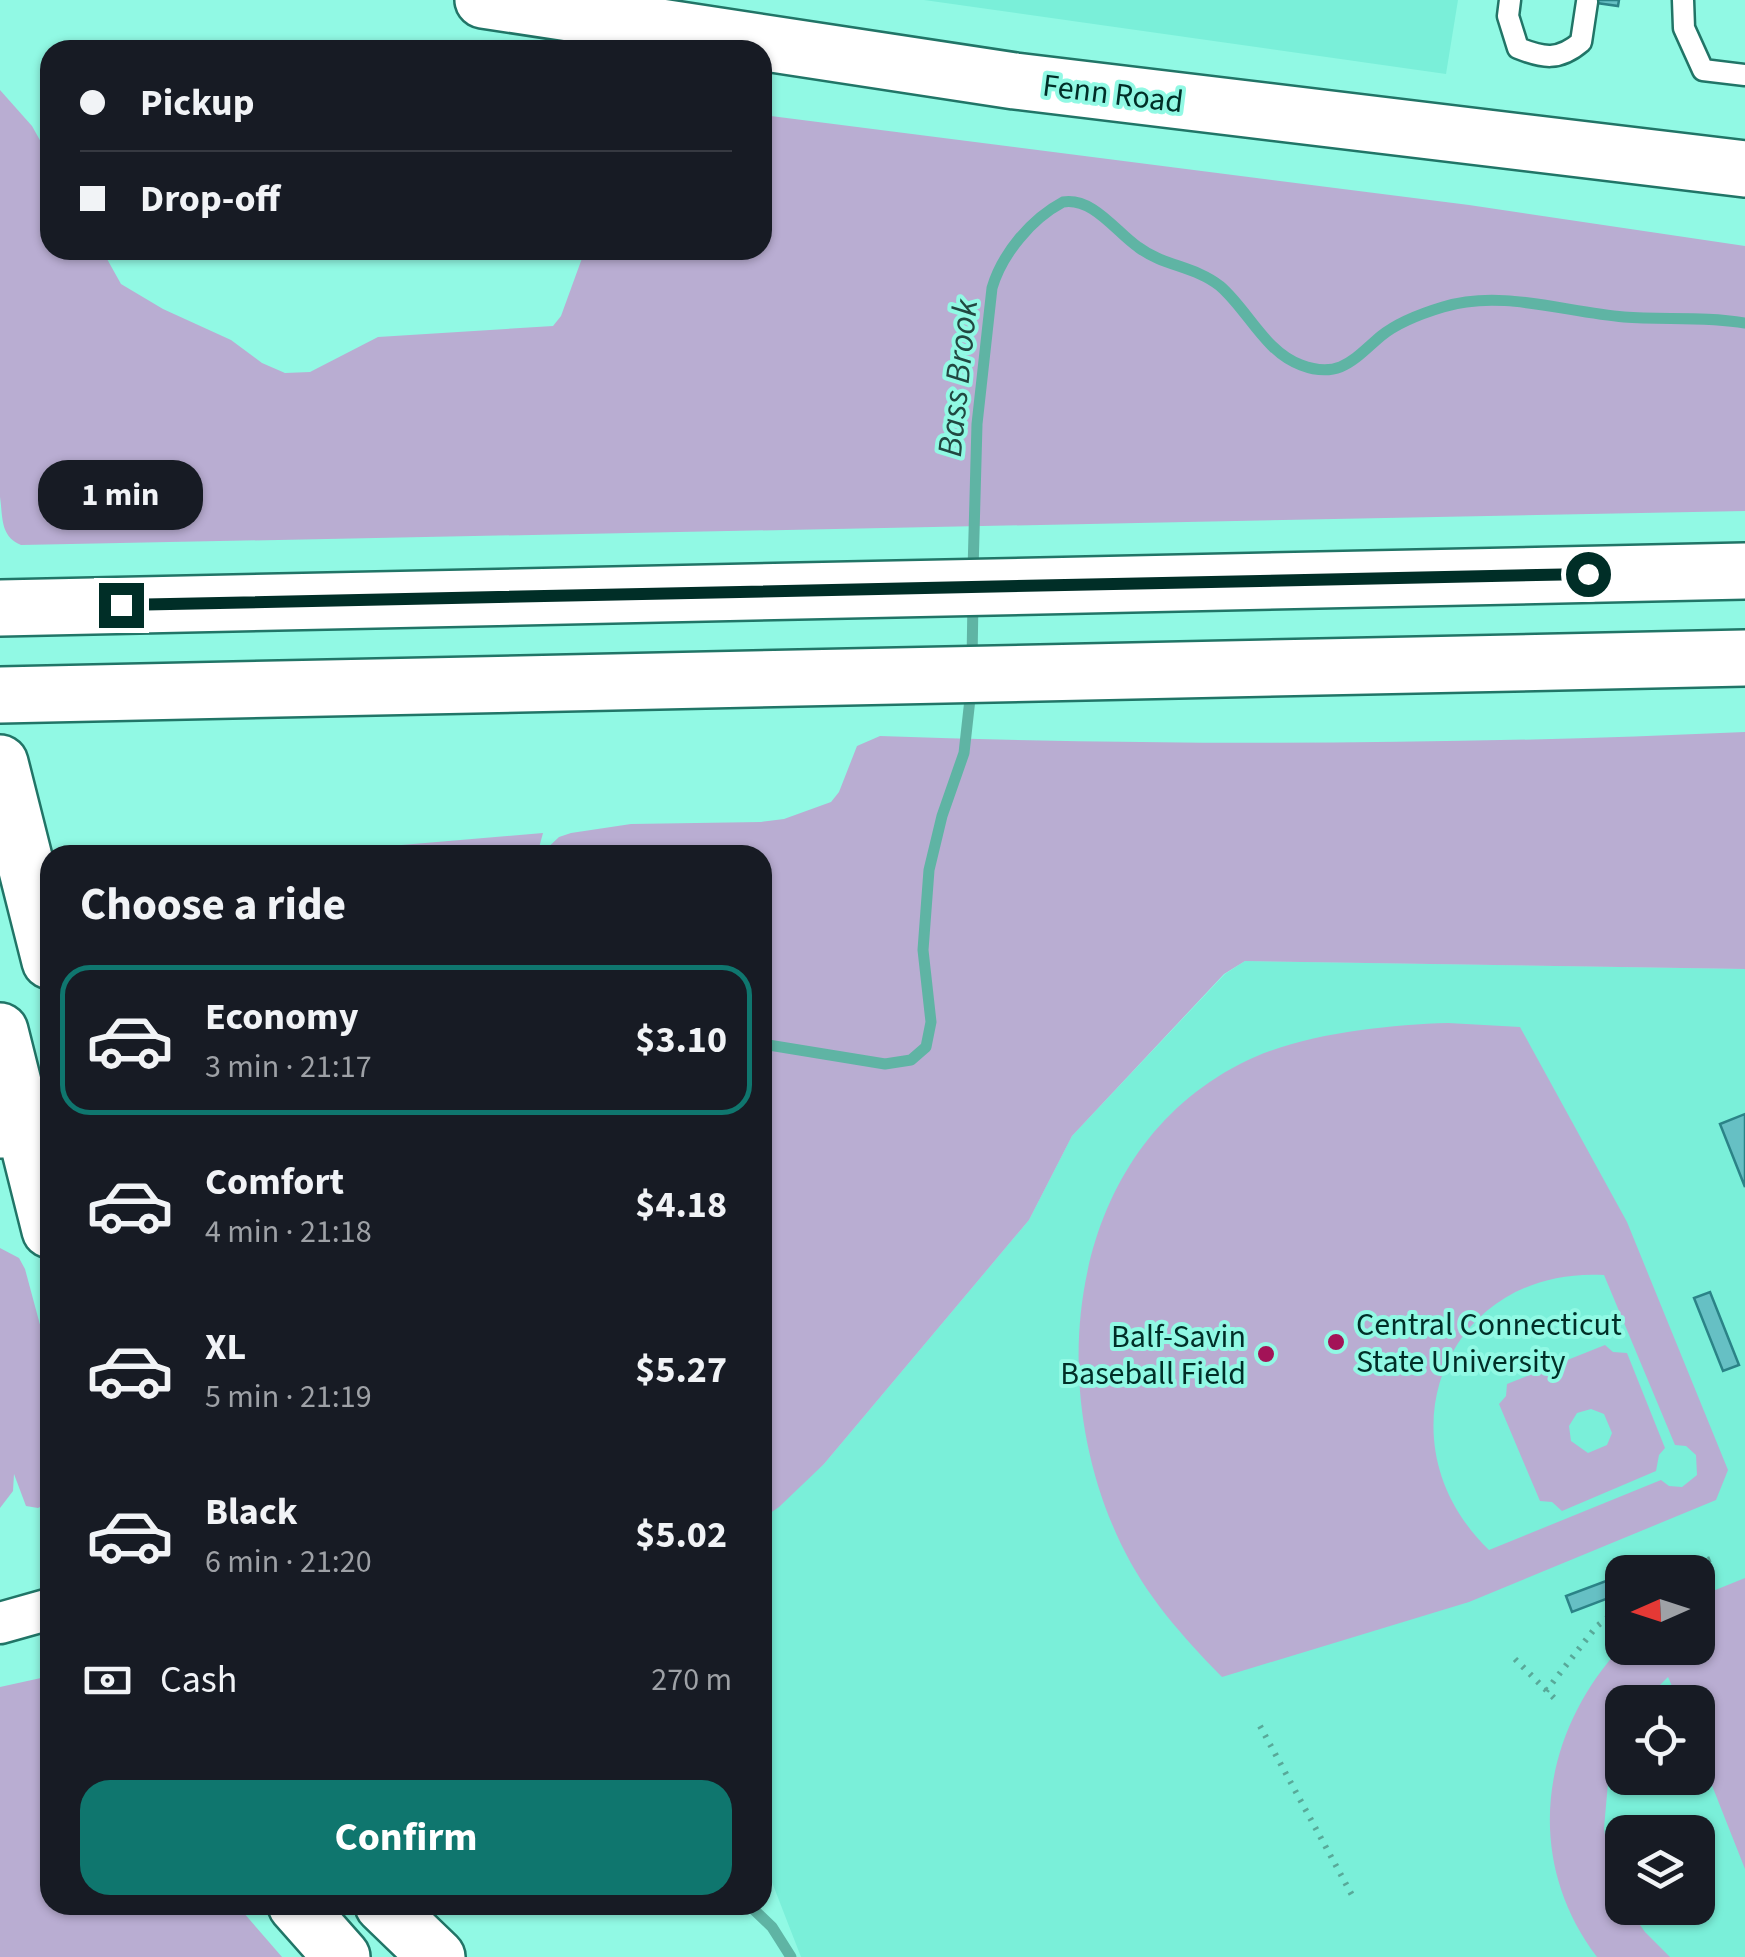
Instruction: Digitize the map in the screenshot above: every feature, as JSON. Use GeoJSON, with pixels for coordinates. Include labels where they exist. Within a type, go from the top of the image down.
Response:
{"type":"FeatureCollection","features":[{"type":"Feature","properties":{"kind":"main road","name":"Fenn Road"},"geometry":{"type":"LineString","coordinates":[[483,0],[746,40]]}},
{"type":"Feature","properties":{"kind":"main road","name":"Fenn Road"},"geometry":{"type":"LineString","coordinates":[[772,44],[1015,81],[1745,168]]}},
{"type":"Feature","properties":{"kind":"main road"},"geometry":{"type":"LineString","coordinates":[[21,607],[1745,571]]}},
{"type":"Feature","properties":{"kind":"main road"},"geometry":{"type":"LineString","coordinates":[[0,695],[1745,658]]}},
{"type":"Feature","properties":{"kind":"main road"},"geometry":{"type":"LineString","coordinates":[[0,763],[40,921]]}},
{"type":"Feature","properties":{"kind":"main road"},"geometry":{"type":"LineString","coordinates":[[0,1030],[40,1188]]}},
{"type":"Feature","properties":{"kind":"main road"},"geometry":{"type":"LineString","coordinates":[[305,1915],[342,1957]]}},
{"type":"Feature","properties":{"kind":"main road"},"geometry":{"type":"LineString","coordinates":[[393,1915],[437,1957]]}},
{"type":"Feature","properties":{"kind":"street"},"geometry":{"type":"LineString","coordinates":[[0,1623],[40,1612]]}},
{"type":"Feature","properties":{"kind":"lane"},"geometry":{"type":"LineString","coordinates":[[1510,0],[1508,16],[1518,48],[1544,58],[1567,54],[1581,42],[1587,2]]}},
{"type":"Feature","properties":{"kind":"lane"},"geometry":{"type":"LineString","coordinates":[[1683,0],[1684,28],[1703,70],[1745,75]]}},
{"type":"Feature","properties":{"kind":"path"},"geometry":{"type":"LineString","coordinates":[[1546,1691],[1605,1620]]}},
{"type":"Feature","properties":{"kind":"path"},"geometry":{"type":"LineString","coordinates":[[1514,1660],[1558,1704]]}},
{"type":"Feature","properties":{"kind":"path"},"geometry":{"type":"LineString","coordinates":[[1260,1726],[1353,1897]]}},
{"type":"Feature","properties":{"kind":"shaded area"},"geometry":{"type":"Polygon","coordinates":[[[924,0],[1458,0],[1446,74],[924,0]]]}},
{"type":"Feature","properties":{"kind":"shaded area"},"geometry":{"type":"Polygon","coordinates":[[[0,90],[40,140],[40,260],[108,260],[121,284],[163,309],[231,340],[262,363],[285,373],[310,372],[378,337],[553,326],[561,316],[581,260],[772,260],[772,116],[1469,205],[1745,246],[1745,511],[21,545],[6,531],[0,497],[0,90]]]}},
{"type":"Feature","properties":{"kind":"shaded area"},"geometry":{"type":"Polygon","coordinates":[[[1745,732],[1745,969],[1245,961],[1224,974],[1072,1136],[1029,1220],[824,1464],[772,1512],[772,845],[551,845],[571,833],[631,824],[784,819],[831,802],[839,792],[857,746],[880,736],[1312,743],[1745,732]]]}},
{"type":"Feature","properties":{"kind":"shaded area"},"geometry":{"type":"Polygon","coordinates":[[[543,833],[540,845],[402,845],[543,833]]]}},
{"type":"Feature","properties":{"kind":"shaded area","name":"Central Connecticut State University"},"geometry":{"type":"Polygon","coordinates":[[[1245,961],[1745,969],[1745,1957],[801,1957],[772,1882],[772,1509],[824,1464],[1029,1220],[1072,1136],[1225,974],[1245,961]]]}},
{"type":"Feature","properties":{"kind":"shaded area","name":"Balf-Savin Baseball Field"},"geometry":{"type":"Polygon","coordinates":[[[1423,1024],[1520,1027],[1627,1222],[1728,1470],[1716,1500],[1469,1602],[1222,1677],[1179,1631],[1142,1581],[1121,1544],[1097,1481],[1082,1413],[1079,1344],[1086,1277],[1106,1212],[1137,1154],[1182,1104],[1240,1064],[1314,1038],[1423,1024]],[[1604,1275],[1549,1280],[1503,1299],[1468,1329],[1445,1368],[1434,1413],[1437,1460],[1455,1507],[1489,1550],[1661,1480],[1669,1486],[1682,1487],[1697,1475],[1696,1455],[1686,1446],[1675,1445],[1604,1275]]]}},
{"type":"Feature","properties":{"kind":"shaded area"},"geometry":{"type":"Polygon","coordinates":[[[0,1248],[19,1258],[25,1269],[40,1325],[40,1507],[26,1506],[14,1474],[13,1491],[0,1508],[0,1248]]]}},
{"type":"Feature","properties":{"kind":"shaded area"},"geometry":{"type":"Polygon","coordinates":[[[1605,1345],[1613,1352],[1627,1353],[1665,1448],[1659,1455],[1656,1471],[1562,1511],[1552,1502],[1540,1501],[1499,1404],[1506,1396],[1507,1384],[1605,1345]],[[1591,1409],[1577,1413],[1569,1426],[1571,1441],[1588,1453],[1607,1445],[1612,1433],[1604,1414],[1591,1409]]]}},
{"type":"Feature","properties":{"kind":"shaded area"},"geometry":{"type":"Polygon","coordinates":[[[1745,1578],[1745,1869],[1715,1793],[1715,1685],[1672,1685],[1668,1677],[1660,1685],[1605,1685],[1605,1925],[1640,1925],[1670,1957],[1597,1957],[1573,1919],[1558,1879],[1551,1838],[1551,1797],[1559,1757],[1573,1717],[1607,1665],[1715,1665],[1715,1590],[1745,1578]]]}},
{"type":"Feature","properties":{"kind":"shaded area"},"geometry":{"type":"Polygon","coordinates":[[[40,1678],[40,1915],[246,1915],[282,1957],[0,1957],[0,1687],[40,1678]]]}},
{"type":"Feature","properties":{"kind":"building"},"geometry":{"type":"Polygon","coordinates":[[[1576,0],[1619,0],[1618,6],[1576,0]]]}},
{"type":"Feature","properties":{"kind":"building"},"geometry":{"type":"Polygon","coordinates":[[[1745,1114],[1745,1187],[1720,1124],[1745,1114]]]}},
{"type":"Feature","properties":{"kind":"building"},"geometry":{"type":"Polygon","coordinates":[[[1710,1292],[1739,1365],[1723,1371],[1694,1298],[1710,1292]]]}},
{"type":"Feature","properties":{"kind":"building"},"geometry":{"type":"Polygon","coordinates":[[[1605,1581],[1605,1599],[1572,1612],[1566,1596],[1605,1581]]]}},
{"type":"Feature","properties":{"kind":"waterway","name":"Bass Brook"},"geometry":{"type":"LineString","coordinates":[[973,571],[977,424],[992,288],[1019,239],[1063,202],[1094,210],[1148,253],[1210,279],[1230,296],[1277,351],[1315,369],[1346,364],[1402,323],[1465,302],[1510,301],[1624,317],[1745,323]]}},
{"type":"Feature","properties":{"kind":"waterway","name":"Bass Brook"},"geometry":{"type":"LineString","coordinates":[[972,661],[973,600]]}},
{"type":"Feature","properties":{"kind":"waterway","name":"Bass Brook"},"geometry":{"type":"LineString","coordinates":[[772,1046],[885,1064],[911,1060],[926,1047],[931,1022],[923,950],[929,870],[942,816],[964,753],[971,690]]}},
{"type":"Feature","properties":{"kind":"waterway","name":"Bass Brook"},"geometry":{"type":"LineString","coordinates":[[759,1915],[791,1957]]}},
{"type":"Feature","properties":{"kind":"place","name":"Central Connecticut State University"},"geometry":{"type":"Point","coordinates":[1336,1342]}},
{"type":"Feature","properties":{"kind":"place","name":"Balf-Savin Baseball Field"},"geometry":{"type":"Point","coordinates":[1266,1354]}},
{"type":"Feature","properties":{"kind":"route"},"geometry":{"type":"LineString","coordinates":[[121,605],[1588,574]]}}]}
